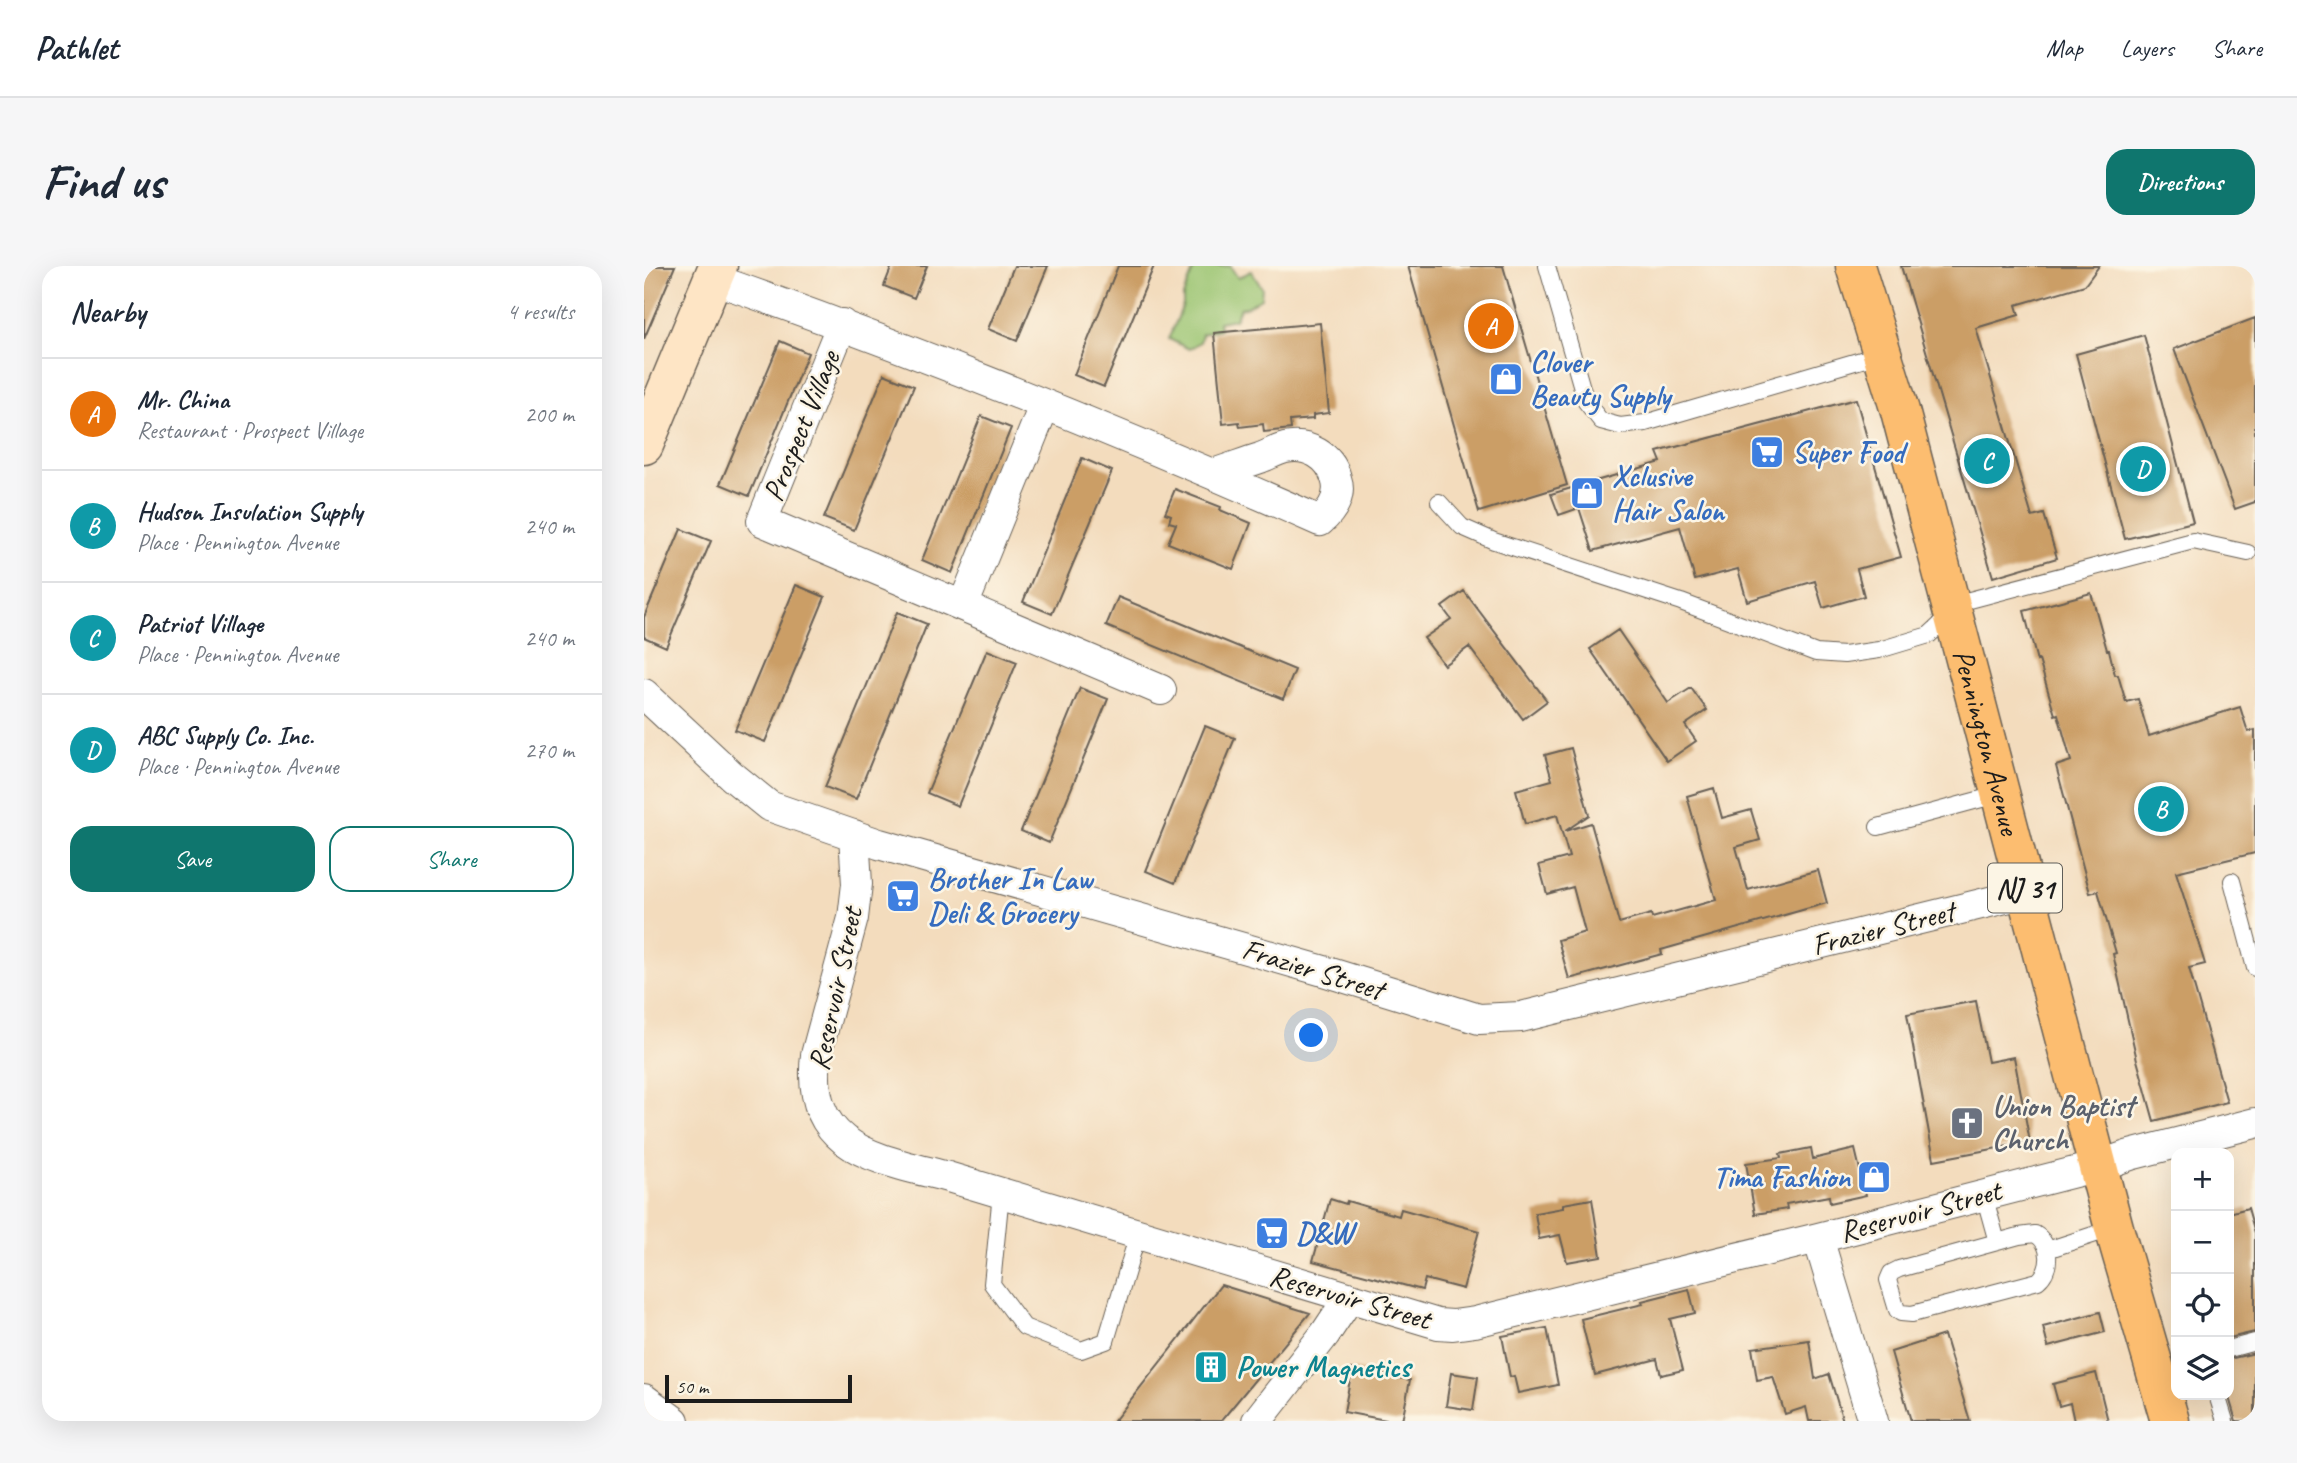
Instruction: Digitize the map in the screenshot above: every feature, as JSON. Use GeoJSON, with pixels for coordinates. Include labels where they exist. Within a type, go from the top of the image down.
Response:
{"type":"FeatureCollection","features":[{"type":"Feature","properties":{"kind":"main road","name":"Pennington Avenue"},"geometry":{"type":"LineString","coordinates":[[1855,266],[1900,411],[2114,1228],[2170,1421]]}},
{"type":"Feature","properties":{"kind":"street","name":"Prospect Village"},"geometry":{"type":"LineString","coordinates":[[716,272],[1213,474]]}},
{"type":"Feature","properties":{"kind":"street"},"geometry":{"type":"LineString","coordinates":[[644,445],[716,272]]}},
{"type":"Feature","properties":{"kind":"street","name":"Prospect Village"},"geometry":{"type":"LineString","coordinates":[[842,324],[762,521],[1161,690]]}},
{"type":"Feature","properties":{"kind":"street"},"geometry":{"type":"LineString","coordinates":[[963,606],[1044,406]]}},
{"type":"Feature","properties":{"kind":"street","name":"Frazier Street"},"geometry":{"type":"LineString","coordinates":[[644,694],[732,776],[769,806],[854,835],[1314,968],[1479,1019],[1521,1017],[2026,893]]}},
{"type":"Feature","properties":{"kind":"street","name":"Reservoir Street"},"geometry":{"type":"LineString","coordinates":[[854,835],[857,884],[853,918],[815,1065],[816,1095],[823,1114],[830,1126],[848,1143],[864,1153],[1438,1324],[1453,1325],[1488,1319],[1818,1238],[2255,1123]]}},
{"type":"Feature","properties":{"kind":"street"},"geometry":{"type":"LineString","coordinates":[[1818,1238],[1873,1421]]}},
{"type":"Feature","properties":{"kind":"street"},"geometry":{"type":"LineString","coordinates":[[1257,1421],[1325,1334],[1349,1298]]}},
{"type":"Feature","properties":{"kind":"street"},"geometry":{"type":"LineString","coordinates":[[644,1399],[674,1421]]}},
{"type":"Feature","properties":{"kind":"lane"},"geometry":{"type":"LineString","coordinates":[[1547,266],[1586,402],[1601,421],[1619,426],[1645,423],[1882,354]]}},
{"type":"Feature","properties":{"kind":"lane"},"geometry":{"type":"LineString","coordinates":[[1439,502],[1462,527],[1494,541],[1682,602],[1816,653],[1844,655],[1879,650],[1929,635],[1966,601],[2193,541],[2248,553]]}},
{"type":"Feature","properties":{"kind":"lane"},"geometry":{"type":"LineString","coordinates":[[1878,827],[2000,794]]}},
{"type":"Feature","properties":{"kind":"lane"},"geometry":{"type":"LineString","coordinates":[[2232,881],[2255,968]]}},
{"type":"Feature","properties":{"kind":"lane"},"geometry":{"type":"LineString","coordinates":[[1001,1193],[992,1284],[1024,1327],[1082,1350],[1106,1341],[1138,1234]]}},
{"type":"Feature","properties":{"kind":"lane"},"geometry":{"type":"LineString","coordinates":[[1984,1195],[1997,1242]]}},
{"type":"Feature","properties":{"kind":"lane"},"geometry":{"type":"LineString","coordinates":[[2047,1250],[2114,1228]]}},
{"type":"Feature","properties":{"kind":"lane"},"geometry":{"type":"LineString","coordinates":[[2035,1234],[2042,1238],[2047,1250],[2047,1270],[2038,1281],[1912,1314],[1897,1310],[1888,1280],[1891,1273],[1997,1242],[2035,1234]]}},
{"type":"Feature","properties":{"kind":"lane"},"geometry":{"type":"LineString","coordinates":[[2234,1348],[2255,1342]]}},
{"type":"Feature","properties":{"kind":"lane"},"geometry":{"type":"LineString","coordinates":[[2219,1400],[2225,1421]]}},
{"type":"Feature","properties":{"kind":"green space"},"geometry":{"type":"Polygon","coordinates":[[[1195,266],[1230,266],[1238,278],[1251,271],[1262,288],[1261,298],[1240,308],[1235,319],[1219,322],[1220,329],[1202,334],[1200,342],[1189,349],[1169,339],[1195,266]]]}},
{"type":"Feature","properties":{"kind":"building"},"geometry":{"type":"Polygon","coordinates":[[[644,266],[675,266],[644,339],[644,266]]]}},
{"type":"Feature","properties":{"kind":"building"},"geometry":{"type":"Polygon","coordinates":[[[892,266],[927,266],[914,298],[884,286],[892,266]]]}},
{"type":"Feature","properties":{"kind":"building"},"geometry":{"type":"Polygon","coordinates":[[[1014,266],[1048,266],[1017,341],[988,329],[1014,266]]]}},
{"type":"Feature","properties":{"kind":"building"},"geometry":{"type":"Polygon","coordinates":[[[1118,266],[1154,266],[1104,387],[1074,375],[1118,266]]]}},
{"type":"Feature","properties":{"kind":"building"},"geometry":{"type":"Polygon","coordinates":[[[1408,266],[1503,266],[1567,485],[1479,512],[1408,266]]]}},
{"type":"Feature","properties":{"kind":"building"},"geometry":{"type":"Polygon","coordinates":[[[1901,266],[2099,266],[2085,285],[2016,305],[2019,315],[1976,328],[2032,517],[2044,514],[2057,558],[1993,577],[1901,266]]]}},
{"type":"Feature","properties":{"kind":"building"},"geometry":{"type":"Polygon","coordinates":[[[2255,318],[2255,502],[2235,509],[2174,349],[2255,318]]]}},
{"type":"Feature","properties":{"kind":"building"},"geometry":{"type":"Polygon","coordinates":[[[1320,323],[1329,413],[1313,415],[1313,419],[1290,421],[1291,429],[1264,432],[1263,424],[1240,427],[1239,422],[1223,424],[1214,333],[1320,323]]]}},
{"type":"Feature","properties":{"kind":"building"},"geometry":{"type":"Polygon","coordinates":[[[2144,335],[2193,522],[2125,539],[2076,354],[2144,335]]]}},
{"type":"Feature","properties":{"kind":"building"},"geometry":{"type":"Polygon","coordinates":[[[780,341],[808,353],[749,496],[720,484],[780,341]]]}},
{"type":"Feature","properties":{"kind":"building"},"geometry":{"type":"Polygon","coordinates":[[[884,374],[914,386],[854,530],[824,518],[884,374]]]}},
{"type":"Feature","properties":{"kind":"building"},"geometry":{"type":"Polygon","coordinates":[[[1856,399],[1901,557],[1857,569],[1864,596],[1823,608],[1815,581],[1747,601],[1738,569],[1695,580],[1680,527],[1593,551],[1579,508],[1559,515],[1551,494],[1661,462],[1657,452],[1856,399]]]}},
{"type":"Feature","properties":{"kind":"building"},"geometry":{"type":"Polygon","coordinates":[[[981,416],[1011,428],[952,573],[922,560],[981,416]]]}},
{"type":"Feature","properties":{"kind":"building"},"geometry":{"type":"Polygon","coordinates":[[[1082,458],[1112,471],[1052,614],[1023,602],[1082,458]]]}},
{"type":"Feature","properties":{"kind":"building"},"geometry":{"type":"Polygon","coordinates":[[[1175,489],[1221,507],[1220,510],[1251,523],[1233,569],[1168,543],[1176,524],[1169,522],[1171,515],[1165,513],[1175,489]]]}},
{"type":"Feature","properties":{"kind":"building"},"geometry":{"type":"Polygon","coordinates":[[[681,529],[711,541],[666,647],[644,637],[644,617],[681,529]]]}},
{"type":"Feature","properties":{"kind":"building"},"geometry":{"type":"Polygon","coordinates":[[[796,585],[825,597],[765,742],[735,730],[796,585]]]}},
{"type":"Feature","properties":{"kind":"building"},"geometry":{"type":"Polygon","coordinates":[[[1464,591],[1547,701],[1523,719],[1469,647],[1444,665],[1424,638],[1451,619],[1442,607],[1464,591]]]}},
{"type":"Feature","properties":{"kind":"building"},"geometry":{"type":"Polygon","coordinates":[[[2091,593],[2115,675],[2118,675],[2126,702],[2138,699],[2149,736],[2240,707],[2248,732],[2255,730],[2255,853],[2176,872],[2205,964],[2189,968],[2227,1102],[2154,1121],[2113,954],[2116,953],[2098,891],[2090,893],[2056,766],[2071,761],[2058,714],[2055,715],[2039,660],[2037,661],[2024,611],[2091,593]]]}},
{"type":"Feature","properties":{"kind":"building"},"geometry":{"type":"Polygon","coordinates":[[[1118,597],[1295,670],[1283,699],[1106,626],[1118,597]]]}},
{"type":"Feature","properties":{"kind":"building"},"geometry":{"type":"Polygon","coordinates":[[[897,612],[927,624],[856,799],[825,787],[897,612]]]}},
{"type":"Feature","properties":{"kind":"building"},"geometry":{"type":"Polygon","coordinates":[[[1618,630],[1668,703],[1691,688],[1707,710],[1685,725],[1696,741],[1667,761],[1590,649],[1618,630]]]}},
{"type":"Feature","properties":{"kind":"building"},"geometry":{"type":"Polygon","coordinates":[[[987,650],[1017,662],[958,806],[927,793],[987,650]]]}},
{"type":"Feature","properties":{"kind":"building"},"geometry":{"type":"Polygon","coordinates":[[[1080,688],[1108,699],[1049,843],[1021,831],[1080,688]]]}},
{"type":"Feature","properties":{"kind":"building"},"geometry":{"type":"Polygon","coordinates":[[[1205,726],[1235,738],[1175,883],[1146,871],[1205,726]]]}},
{"type":"Feature","properties":{"kind":"building"},"geometry":{"type":"Polygon","coordinates":[[[1571,748],[1589,815],[1565,831],[1591,823],[1619,923],[1651,914],[1652,918],[1716,900],[1687,796],[1714,788],[1722,818],[1751,810],[1760,840],[1736,847],[1748,890],[1818,870],[1827,903],[1661,950],[1662,954],[1569,979],[1558,940],[1585,932],[1573,887],[1547,894],[1539,865],[1569,857],[1557,815],[1525,824],[1516,790],[1552,780],[1545,755],[1571,748]]]}},
{"type":"Feature","properties":{"kind":"building"},"geometry":{"type":"Polygon","coordinates":[[[1976,1001],[1988,1062],[2014,1057],[2030,1142],[1934,1160],[1907,1014],[1976,1001]]]}},
{"type":"Feature","properties":{"kind":"building"},"geometry":{"type":"Polygon","coordinates":[[[1811,1148],[1813,1159],[1855,1149],[1866,1195],[1830,1203],[1829,1196],[1786,1204],[1787,1209],[1755,1214],[1746,1163],[1781,1158],[1780,1154],[1811,1148]]]}},
{"type":"Feature","properties":{"kind":"building"},"geometry":{"type":"Polygon","coordinates":[[[1330,1199],[1346,1204],[1347,1201],[1399,1216],[1401,1209],[1479,1231],[1463,1289],[1425,1279],[1422,1290],[1313,1261],[1330,1199]]]}},
{"type":"Feature","properties":{"kind":"building"},"geometry":{"type":"Polygon","coordinates":[[[1592,1199],[1601,1256],[1567,1262],[1560,1235],[1539,1239],[1535,1213],[1592,1199]]]}},
{"type":"Feature","properties":{"kind":"building"},"geometry":{"type":"Polygon","coordinates":[[[2248,1208],[2255,1233],[2255,1332],[2234,1337],[2234,1274],[2234,1212],[2248,1208]]]}},
{"type":"Feature","properties":{"kind":"building","name":"Power Magnetics"},"geometry":{"type":"Polygon","coordinates":[[[1221,1285],[1310,1313],[1221,1421],[1114,1421],[1221,1285]]]}},
{"type":"Feature","properties":{"kind":"building"},"geometry":{"type":"Polygon","coordinates":[[[1689,1289],[1695,1313],[1670,1319],[1683,1370],[1661,1375],[1657,1359],[1595,1375],[1581,1319],[1643,1304],[1642,1301],[1689,1289]]]}},
{"type":"Feature","properties":{"kind":"building"},"geometry":{"type":"Polygon","coordinates":[[[2100,1312],[2105,1332],[2048,1347],[2043,1327],[2100,1312]]]}},
{"type":"Feature","properties":{"kind":"building"},"geometry":{"type":"Polygon","coordinates":[[[1547,1328],[1558,1385],[1518,1393],[1514,1376],[1510,1377],[1502,1336],[1547,1328]]]}},
{"type":"Feature","properties":{"kind":"building"},"geometry":{"type":"Polygon","coordinates":[[[1944,1335],[1970,1421],[1911,1421],[1891,1352],[1944,1335]]]}},
{"type":"Feature","properties":{"kind":"building"},"geometry":{"type":"Polygon","coordinates":[[[1809,1340],[1815,1379],[1829,1374],[1843,1421],[1809,1421],[1806,1407],[1785,1414],[1773,1377],[1757,1380],[1752,1348],[1809,1340]]]}},
{"type":"Feature","properties":{"kind":"building"},"geometry":{"type":"Polygon","coordinates":[[[2255,1353],[2255,1421],[2236,1421],[2230,1400],[2234,1400],[2234,1358],[2255,1353]]]}},
{"type":"Feature","properties":{"kind":"building"},"geometry":{"type":"Polygon","coordinates":[[[1352,1369],[1410,1380],[1402,1421],[1344,1412],[1352,1369]]]}},
{"type":"Feature","properties":{"kind":"building"},"geometry":{"type":"Polygon","coordinates":[[[1451,1373],[1478,1377],[1473,1410],[1446,1406],[1451,1373]]]}},
{"type":"Feature","properties":{"kind":"building"},"geometry":{"type":"Polygon","coordinates":[[[2096,1373],[2108,1421],[2074,1421],[2070,1403],[2059,1406],[2053,1384],[2096,1373]]]}},
{"type":"Feature","properties":{"kind":"place","name":"Mr. China"},"geometry":{"type":"Point","coordinates":[1491,326]}},
{"type":"Feature","properties":{"kind":"place","name":"Clover Beauty Supply"},"geometry":{"type":"Point","coordinates":[1506,379]}},
{"type":"Feature","properties":{"kind":"place","name":"Super Food"},"geometry":{"type":"Point","coordinates":[1767,452]}},
{"type":"Feature","properties":{"kind":"place","name":"Patriot Village"},"geometry":{"type":"Point","coordinates":[1987,461]}},
{"type":"Feature","properties":{"kind":"place","name":"ABC Supply Co. Inc."},"geometry":{"type":"Point","coordinates":[2143,469]}},
{"type":"Feature","properties":{"kind":"place","name":"Xclusive Hair Salon"},"geometry":{"type":"Point","coordinates":[1587,493]}},
{"type":"Feature","properties":{"kind":"place","name":"Hudson Insulation Supply"},"geometry":{"type":"Point","coordinates":[2161,809]}},
{"type":"Feature","properties":{"kind":"place","name":"Brother In Law Deli & Grocery"},"geometry":{"type":"Point","coordinates":[903,896]}},
{"type":"Feature","properties":{"kind":"place","name":"Union Baptist Church"},"geometry":{"type":"Point","coordinates":[1967,1123]}},
{"type":"Feature","properties":{"kind":"place","name":"Tima Fashion"},"geometry":{"type":"Point","coordinates":[1874,1177]}},
{"type":"Feature","properties":{"kind":"place","name":"D&W"},"geometry":{"type":"Point","coordinates":[1272,1233]}},
{"type":"Feature","properties":{"kind":"place","name":"Power Magnetics"},"geometry":{"type":"Point","coordinates":[1211,1367]}}]}
